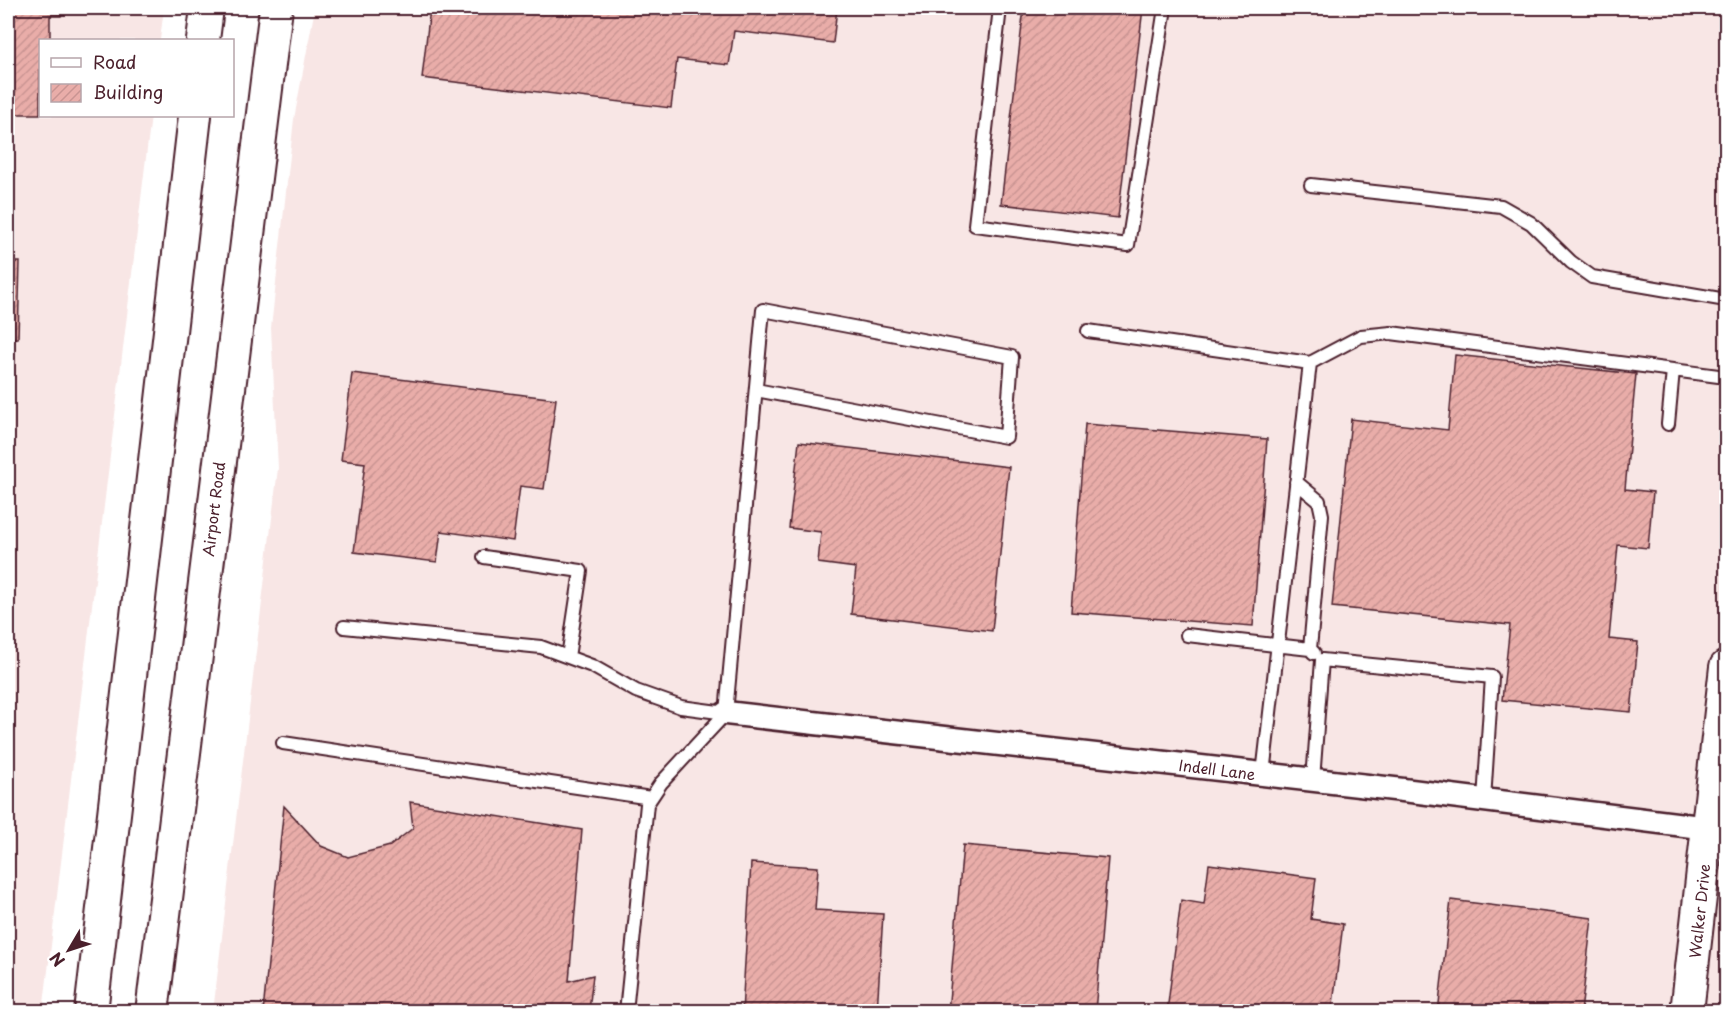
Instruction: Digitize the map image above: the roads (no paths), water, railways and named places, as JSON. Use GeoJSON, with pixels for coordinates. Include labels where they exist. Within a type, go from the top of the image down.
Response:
{"type":"FeatureCollection","features":[{"type":"Feature","properties":{"kind":"main road"},"geometry":{"type":"LineString","coordinates":[[203,39],[207,8]]}},
{"type":"Feature","properties":{"kind":"main road","name":"Airport Road"},"geometry":{"type":"LineString","coordinates":[[152,1011],[276,8]]}},
{"type":"Feature","properties":{"kind":"main road"},"geometry":{"type":"LineString","coordinates":[[91,1011],[195,117]]}},
{"type":"Feature","properties":{"kind":"main road","name":"Walker Drive"},"geometry":{"type":"LineString","coordinates":[[1687,1011],[1726,667]]}},
{"type":"Feature","properties":{"kind":"street","name":"Indell Lane"},"geometry":{"type":"LineString","coordinates":[[726,713],[1263,774],[1708,828]]}},
{"type":"Feature","properties":{"kind":"lane"},"geometry":{"type":"LineString","coordinates":[[1000,8],[975,225],[1128,245],[1165,8]]}},
{"type":"Feature","properties":{"kind":"lane"},"geometry":{"type":"LineString","coordinates":[[1311,185],[1502,206],[1531,223],[1571,262],[1592,277],[1726,300]]}},
{"type":"Feature","properties":{"kind":"lane"},"geometry":{"type":"LineString","coordinates":[[626,1011],[647,804],[726,713],[763,310],[1012,357],[1006,437],[756,390]]}},
{"type":"Feature","properties":{"kind":"lane"},"geometry":{"type":"LineString","coordinates":[[1088,331],[1310,363],[1361,336],[1391,333],[1726,377]]}},
{"type":"Feature","properties":{"kind":"lane"},"geometry":{"type":"LineString","coordinates":[[1263,774],[1310,363]]}},
{"type":"Feature","properties":{"kind":"lane"},"geometry":{"type":"LineString","coordinates":[[1668,424],[1673,370]]}},
{"type":"Feature","properties":{"kind":"lane"},"geometry":{"type":"LineString","coordinates":[[1296,482],[1319,501],[1322,515],[1310,649]]}},
{"type":"Feature","properties":{"kind":"lane"},"geometry":{"type":"LineString","coordinates":[[484,557],[581,571],[568,657]]}},
{"type":"Feature","properties":{"kind":"lane"},"geometry":{"type":"LineString","coordinates":[[344,627],[541,647],[592,666],[636,691],[672,704],[726,713]]}},
{"type":"Feature","properties":{"kind":"lane"},"geometry":{"type":"LineString","coordinates":[[1187,635],[1310,649],[1322,660],[1492,677],[1484,800]]}},
{"type":"Feature","properties":{"kind":"lane"},"geometry":{"type":"LineString","coordinates":[[1313,780],[1322,660]]}},
{"type":"Feature","properties":{"kind":"lane"},"geometry":{"type":"LineString","coordinates":[[283,743],[651,798]]}}]}
